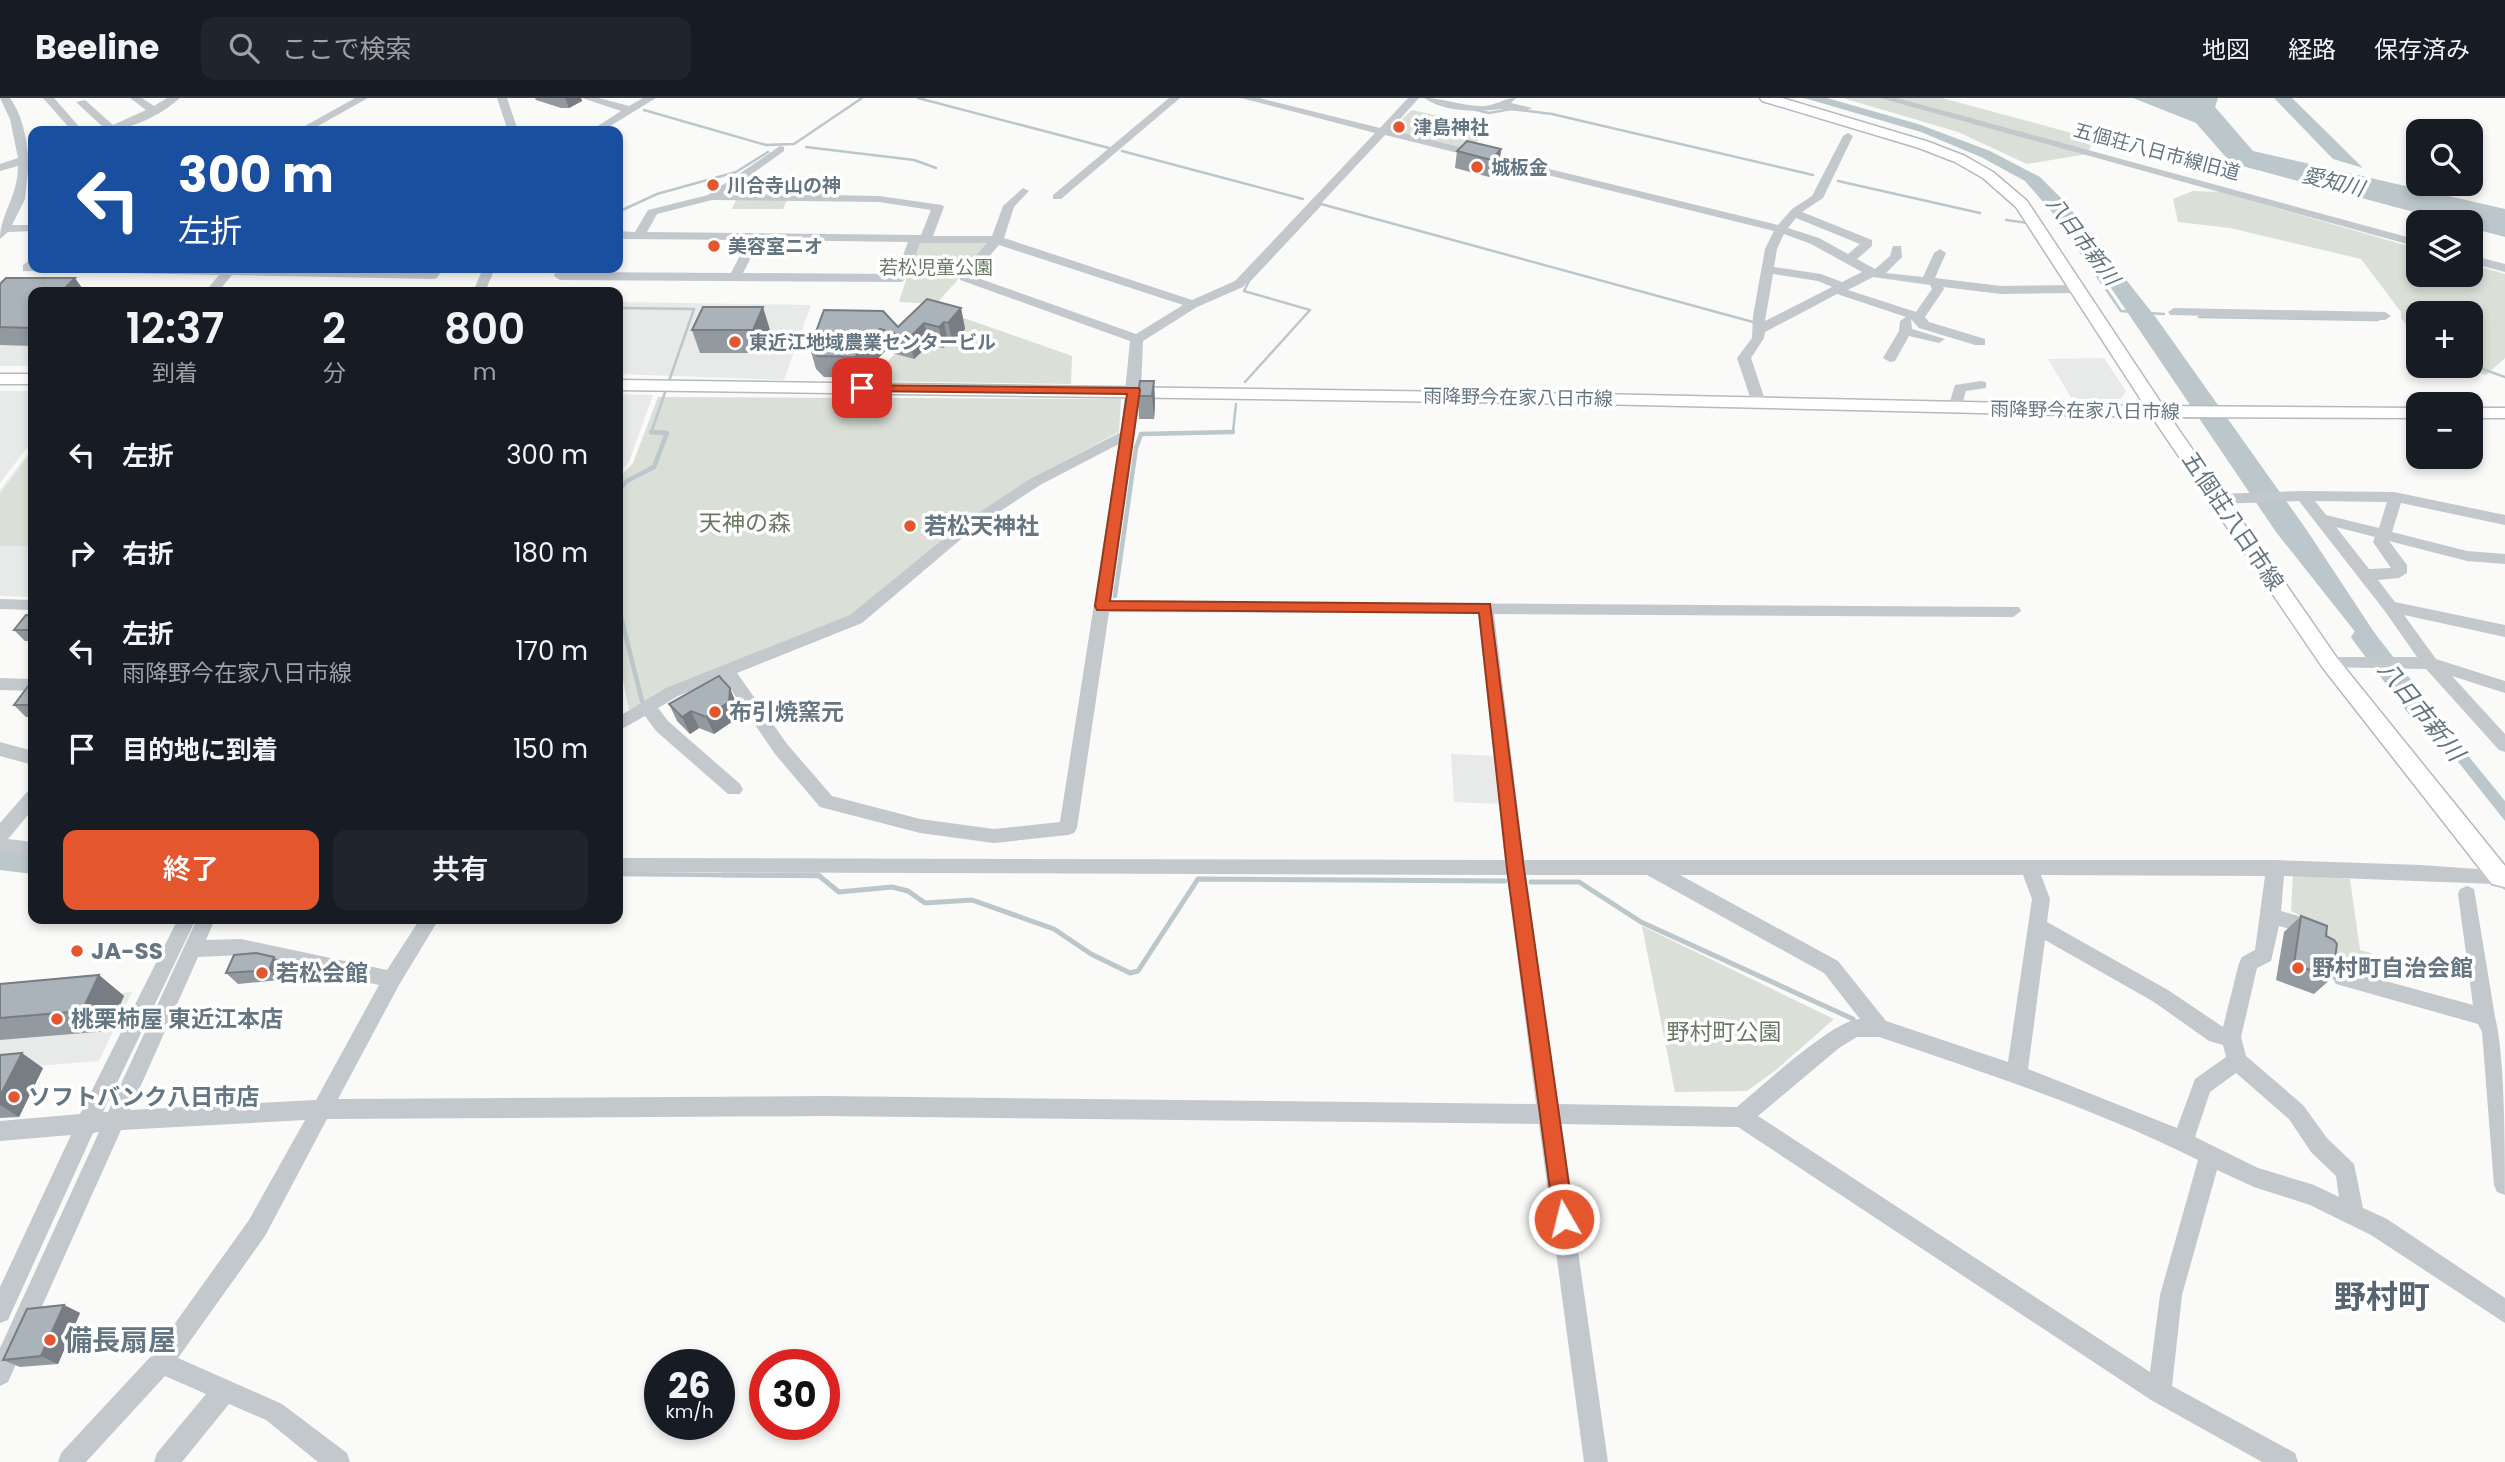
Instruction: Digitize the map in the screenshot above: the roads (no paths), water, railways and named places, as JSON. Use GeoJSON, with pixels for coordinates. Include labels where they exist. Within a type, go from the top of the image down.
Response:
{"type":"FeatureCollection","features":[{"type":"Feature","properties":{"kind":"main road","name":"五個荘八日市線"},"geometry":{"type":"LineString","coordinates":[[1771,99],[1924,145],[1960,159],[1988,175],[2022,204],[2165,412],[2217,499],[2330,663],[2503,879]]}},
{"type":"Feature","properties":{"kind":"main road"},"geometry":{"type":"LineString","coordinates":[[0,379],[28,379]]}},
{"type":"Feature","properties":{"kind":"main road","name":"雨降野今在家八日市線"},"geometry":{"type":"LineString","coordinates":[[623,385],[1134,390],[2165,412],[2406,412]]}},
{"type":"Feature","properties":{"kind":"main road"},"geometry":{"type":"LineString","coordinates":[[2483,413],[2505,413]]}},
{"type":"Feature","properties":{"kind":"street"},"geometry":{"type":"LineString","coordinates":[[48,98],[73,126]]}},
{"type":"Feature","properties":{"kind":"street"},"geometry":{"type":"LineString","coordinates":[[135,98],[154,111]]}},
{"type":"Feature","properties":{"kind":"street"},"geometry":{"type":"LineString","coordinates":[[118,126],[154,111],[175,98]]}},
{"type":"Feature","properties":{"kind":"street"},"geometry":{"type":"LineString","coordinates":[[311,126],[363,98]]}},
{"type":"Feature","properties":{"kind":"street"},"geometry":{"type":"LineString","coordinates":[[502,98],[511,126]]}},
{"type":"Feature","properties":{"kind":"street"},"geometry":{"type":"LineString","coordinates":[[511,98],[520,126]]}},
{"type":"Feature","properties":{"kind":"street"},"geometry":{"type":"LineString","coordinates":[[587,98],[631,110]]}},
{"type":"Feature","properties":{"kind":"street"},"geometry":{"type":"LineString","coordinates":[[604,126],[651,98]]}},
{"type":"Feature","properties":{"kind":"street"},"geometry":{"type":"LineString","coordinates":[[1057,197],[1175,98]]}},
{"type":"Feature","properties":{"kind":"street"},"geometry":{"type":"LineString","coordinates":[[1246,98],[1781,229],[1815,241],[1874,273],[2001,290],[2079,289]]}},
{"type":"Feature","properties":{"kind":"street"},"geometry":{"type":"LineString","coordinates":[[1137,339],[1193,304],[1240,284],[1415,98]]}},
{"type":"Feature","properties":{"kind":"street"},"geometry":{"type":"LineString","coordinates":[[1429,98],[1488,110],[1507,102],[1527,108]]}},
{"type":"Feature","properties":{"kind":"street","name":"五個荘八日市線旧道"},"geometry":{"type":"LineString","coordinates":[[1885,98],[2406,241]]}},
{"type":"Feature","properties":{"kind":"street"},"geometry":{"type":"LineString","coordinates":[[4,101],[15,116],[28,155]]}},
{"type":"Feature","properties":{"kind":"street"},"geometry":{"type":"LineString","coordinates":[[81,102],[105,126]]}},
{"type":"Feature","properties":{"kind":"street"},"geometry":{"type":"LineString","coordinates":[[69,122],[94,114]]}},
{"type":"Feature","properties":{"kind":"street"},"geometry":{"type":"LineString","coordinates":[[0,122],[15,116]]}},
{"type":"Feature","properties":{"kind":"street"},"geometry":{"type":"LineString","coordinates":[[1759,403],[1744,358],[1759,338],[1759,316],[1770,270],[1771,249],[1781,229],[1794,213],[1817,198],[1848,136]]}},
{"type":"Feature","properties":{"kind":"street"},"geometry":{"type":"LineString","coordinates":[[712,197],[780,149]]}},
{"type":"Feature","properties":{"kind":"street"},"geometry":{"type":"LineString","coordinates":[[0,168],[28,158]]}},
{"type":"Feature","properties":{"kind":"street"},"geometry":{"type":"LineString","coordinates":[[2,231],[17,206],[28,163]]}},
{"type":"Feature","properties":{"kind":"street"},"geometry":{"type":"LineString","coordinates":[[822,198],[830,179]]}},
{"type":"Feature","properties":{"kind":"street"},"geometry":{"type":"LineString","coordinates":[[1023,191],[1009,206],[997,240],[964,277],[1137,339]]}},
{"type":"Feature","properties":{"kind":"street"},"geometry":{"type":"LineString","coordinates":[[561,273],[560,276],[901,278],[941,203],[879,199],[712,197],[652,212],[639,236]]}},
{"type":"Feature","properties":{"kind":"street"},"geometry":{"type":"LineString","coordinates":[[0,206],[17,206]]}},
{"type":"Feature","properties":{"kind":"street"},"geometry":{"type":"LineString","coordinates":[[1794,213],[1868,243],[1848,260]]}},
{"type":"Feature","properties":{"kind":"street"},"geometry":{"type":"LineString","coordinates":[[2,231],[28,228]]}},
{"type":"Feature","properties":{"kind":"street"},"geometry":{"type":"LineString","coordinates":[[623,235],[997,240],[1193,304]]}},
{"type":"Feature","properties":{"kind":"street"},"geometry":{"type":"LineString","coordinates":[[735,278],[756,236]]}},
{"type":"Feature","properties":{"kind":"street"},"geometry":{"type":"LineString","coordinates":[[1760,329],[1874,273],[1896,257],[1897,249]]}},
{"type":"Feature","properties":{"kind":"street"},"geometry":{"type":"LineString","coordinates":[[1931,282],[1940,253]]}},
{"type":"Feature","properties":{"kind":"street"},"geometry":{"type":"LineString","coordinates":[[2483,262],[2505,268]]}},
{"type":"Feature","properties":{"kind":"street"},"geometry":{"type":"LineString","coordinates":[[1770,270],[1821,278],[1913,315],[1924,325],[1979,345],[1905,331]]}},
{"type":"Feature","properties":{"kind":"street"},"geometry":{"type":"LineString","coordinates":[[51,285],[62,273]]}},
{"type":"Feature","properties":{"kind":"street"},"geometry":{"type":"LineString","coordinates":[[215,287],[227,273]]}},
{"type":"Feature","properties":{"kind":"street"},"geometry":{"type":"LineString","coordinates":[[352,273],[434,273]]}},
{"type":"Feature","properties":{"kind":"street"},"geometry":{"type":"LineString","coordinates":[[1890,358],[1913,315],[1937,289],[1931,282]]}},
{"type":"Feature","properties":{"kind":"street"},"geometry":{"type":"LineString","coordinates":[[2174,312],[2385,316]]}},
{"type":"Feature","properties":{"kind":"street"},"geometry":{"type":"LineString","coordinates":[[727,671],[781,749],[826,802],[920,826],[994,836],[1068,828],[1134,390],[1137,339]]}},
{"type":"Feature","properties":{"kind":"street"},"geometry":{"type":"LineString","coordinates":[[1955,408],[1960,388],[1982,385]]}},
{"type":"Feature","properties":{"kind":"street"},"geometry":{"type":"LineString","coordinates":[[623,722],[672,692],[863,614],[968,526],[1035,482],[1127,434]]}},
{"type":"Feature","properties":{"kind":"street"},"geometry":{"type":"LineString","coordinates":[[2303,496],[2390,606],[2430,663],[2505,745]]}},
{"type":"Feature","properties":{"kind":"street"},"geometry":{"type":"LineString","coordinates":[[2217,499],[2394,497],[2505,520]]}},
{"type":"Feature","properties":{"kind":"street"},"geometry":{"type":"LineString","coordinates":[[2365,575],[2399,573],[2399,565],[2381,542],[2394,509],[2394,497]]}},
{"type":"Feature","properties":{"kind":"street"},"geometry":{"type":"LineString","coordinates":[[2323,519],[2467,556],[2505,559]]}},
{"type":"Feature","properties":{"kind":"street"},"geometry":{"type":"LineString","coordinates":[[0,621],[7,604],[28,605]]}},
{"type":"Feature","properties":{"kind":"street"},"geometry":{"type":"LineString","coordinates":[[1102,606],[2013,611]]}},
{"type":"Feature","properties":{"kind":"street"},"geometry":{"type":"LineString","coordinates":[[2390,606],[2505,631]]}},
{"type":"Feature","properties":{"kind":"street"},"geometry":{"type":"LineString","coordinates":[[1485,608],[1516,869],[1596,1462]]}},
{"type":"Feature","properties":{"kind":"street"},"geometry":{"type":"LineString","coordinates":[[2330,663],[2430,663],[2505,687]]}},
{"type":"Feature","properties":{"kind":"street"},"geometry":{"type":"LineString","coordinates":[[0,684],[28,685]]}},
{"type":"Feature","properties":{"kind":"street"},"geometry":{"type":"LineString","coordinates":[[647,706],[662,726],[734,789]]}},
{"type":"Feature","properties":{"kind":"street"},"geometry":{"type":"LineString","coordinates":[[0,749],[28,757]]}},
{"type":"Feature","properties":{"kind":"street"},"geometry":{"type":"LineString","coordinates":[[0,836],[28,803]]}},
{"type":"Feature","properties":{"kind":"street"},"geometry":{"type":"LineString","coordinates":[[0,845],[28,848]]}},
{"type":"Feature","properties":{"kind":"street"},"geometry":{"type":"LineString","coordinates":[[623,865],[1516,869],[2275,868],[2503,879]]}},
{"type":"Feature","properties":{"kind":"street"},"geometry":{"type":"LineString","coordinates":[[2017,1074],[2041,899],[2029,867]]}},
{"type":"Feature","properties":{"kind":"street"},"geometry":{"type":"LineString","coordinates":[[2275,868],[2264,955],[2249,963],[2231,1037],[2237,1061],[2296,1111],[2319,1145],[2346,1171],[2353,1208]]}},
{"type":"Feature","properties":{"kind":"street"},"geometry":{"type":"LineString","coordinates":[[1651,869],[1831,967],[1879,1028]]}},
{"type":"Feature","properties":{"kind":"street"},"geometry":{"type":"LineString","coordinates":[[2467,894],[2494,1026],[2505,1185]]}},
{"type":"Feature","properties":{"kind":"street"},"geometry":{"type":"LineString","coordinates":[[2271,916],[2314,928],[2343,978],[2494,1026]]}},
{"type":"Feature","properties":{"kind":"street"},"geometry":{"type":"LineString","coordinates":[[0,1312],[87,1123],[185,924]]}},
{"type":"Feature","properties":{"kind":"street"},"geometry":{"type":"LineString","coordinates":[[0,1374],[204,924]]}},
{"type":"Feature","properties":{"kind":"street"},"geometry":{"type":"LineString","coordinates":[[70,1462],[161,1362],[257,1228],[392,979],[427,924]]}},
{"type":"Feature","properties":{"kind":"street"},"geometry":{"type":"LineString","coordinates":[[2038,926],[2161,996],[2216,1035],[2231,1037]]}},
{"type":"Feature","properties":{"kind":"street"},"geometry":{"type":"LineString","coordinates":[[193,949],[241,947],[392,979]]}},
{"type":"Feature","properties":{"kind":"street"},"geometry":{"type":"LineString","coordinates":[[1741,1117],[1832,1042],[1854,1028],[1879,1028],[2017,1074],[2183,1137],[2210,1157],[2254,1177],[2353,1208],[2505,1312]]}},
{"type":"Feature","properties":{"kind":"street"},"geometry":{"type":"LineString","coordinates":[[2183,1137],[2202,1086],[2237,1061]]}},
{"type":"Feature","properties":{"kind":"street"},"geometry":{"type":"LineString","coordinates":[[0,1132],[87,1123],[321,1109],[825,1106],[1741,1117],[2159,1392],[2286,1462]]}},
{"type":"Feature","properties":{"kind":"street"},"geometry":{"type":"LineString","coordinates":[[2159,1392],[2171,1295],[2210,1157]]}},
{"type":"Feature","properties":{"kind":"street"},"geometry":{"type":"LineString","coordinates":[[161,1362],[274,1412],[338,1462]]}},
{"type":"Feature","properties":{"kind":"street"},"geometry":{"type":"LineString","coordinates":[[166,1462],[224,1391]]}},
{"type":"Feature","properties":{"kind":"water","name":"八日市新川"},"geometry":{"type":"Polygon","coordinates":[[[1804,98],[1827,98],[1918,124],[1990,151],[2040,177],[2065,202],[2157,319],[2306,529],[2403,676],[2505,801],[2505,821],[2276,532],[2088,254],[2025,181],[1981,157],[1921,132],[1804,98]]]}},
{"type":"Feature","properties":{"kind":"water","name":"愛知川"},"geometry":{"type":"Polygon","coordinates":[[[2133,98],[2218,98],[2215,107],[2253,151],[2406,186],[2406,196],[2449,196],[2505,209],[2505,237],[2483,231],[2483,210],[2406,210],[2231,163],[2196,123],[2133,98]]]}},
{"type":"Feature","properties":{"kind":"water"},"geometry":{"type":"Polygon","coordinates":[[[2274,98],[2292,98],[2363,168],[2333,159],[2274,98]]]}},
{"type":"Feature","properties":{"kind":"waterway"},"geometry":{"type":"LineString","coordinates":[[644,110],[766,145],[794,144],[862,98]]}},
{"type":"Feature","properties":{"kind":"waterway"},"geometry":{"type":"LineString","coordinates":[[918,98],[1109,148]]}},
{"type":"Feature","properties":{"kind":"waterway"},"geometry":{"type":"LineString","coordinates":[[1472,109],[1489,113],[1511,109],[1552,114],[1813,175]]}},
{"type":"Feature","properties":{"kind":"waterway"},"geometry":{"type":"LineString","coordinates":[[806,147],[914,160],[936,168]]}},
{"type":"Feature","properties":{"kind":"waterway"},"geometry":{"type":"LineString","coordinates":[[1122,151],[1303,199]]}},
{"type":"Feature","properties":{"kind":"waterway"},"geometry":{"type":"LineString","coordinates":[[623,210],[657,194],[736,172],[768,152]]}},
{"type":"Feature","properties":{"kind":"waterway"},"geometry":{"type":"LineString","coordinates":[[1838,181],[1980,213]]}},
{"type":"Feature","properties":{"kind":"waterway"},"geometry":{"type":"LineString","coordinates":[[1245,382],[1310,310],[1244,291],[1249,281],[1321,204],[1753,322]]}},
{"type":"Feature","properties":{"kind":"waterway"},"geometry":{"type":"LineString","coordinates":[[2006,220],[2028,223]]}},
{"type":"Feature","properties":{"kind":"waterway"},"geometry":{"type":"LineString","coordinates":[[2071,238],[2121,311],[2132,312]]}},
{"type":"Feature","properties":{"kind":"waterway"},"geometry":{"type":"LineString","coordinates":[[623,308],[694,309],[651,432]]}},
{"type":"Feature","properties":{"kind":"waterway"},"geometry":{"type":"LineString","coordinates":[[2148,313],[2164,314]]}},
{"type":"Feature","properties":{"kind":"waterway"},"geometry":{"type":"LineString","coordinates":[[2199,317],[2378,320]]}},
{"type":"Feature","properties":{"kind":"waterway"},"geometry":{"type":"LineString","coordinates":[[2483,369],[2505,377]]}},
{"type":"Feature","properties":{"kind":"waterway"},"geometry":{"type":"LineString","coordinates":[[1233,432],[1236,404]]}},
{"type":"Feature","properties":{"kind":"waterway"},"geometry":{"type":"LineString","coordinates":[[651,432],[667,433]]}},
{"type":"Feature","properties":{"kind":"waterway"},"geometry":{"type":"LineString","coordinates":[[651,432],[667,433]]}},
{"type":"Feature","properties":{"kind":"waterway"},"geometry":{"type":"LineString","coordinates":[[1115,596],[1136,448],[1141,434],[1233,432]]}},
{"type":"Feature","properties":{"kind":"waterway"},"geometry":{"type":"LineString","coordinates":[[1172,433],[1233,432]]}},
{"type":"Feature","properties":{"kind":"waterway"},"geometry":{"type":"LineString","coordinates":[[623,485],[654,467],[667,433]]}},
{"type":"Feature","properties":{"kind":"waterway"},"geometry":{"type":"LineString","coordinates":[[623,625],[642,701]]}},
{"type":"Feature","properties":{"kind":"waterway","name":"八日市新川"},"geometry":{"type":"LineString","coordinates":[[2364,637],[2420,710]]}},
{"type":"Feature","properties":{"kind":"waterway"},"geometry":{"type":"LineString","coordinates":[[0,858],[28,861]]}},
{"type":"Feature","properties":{"kind":"waterway"},"geometry":{"type":"LineString","coordinates":[[623,874],[819,876]]}},
{"type":"Feature","properties":{"kind":"waterway"},"geometry":{"type":"LineString","coordinates":[[722,875],[819,876]]}},
{"type":"Feature","properties":{"kind":"waterway"},"geometry":{"type":"LineString","coordinates":[[819,876],[839,892],[892,887],[908,891],[925,903],[972,900],[1054,929],[1091,954],[1130,973],[1138,971],[1198,879],[1505,881]]}},
{"type":"Feature","properties":{"kind":"waterway"},"geometry":{"type":"LineString","coordinates":[[1531,882],[1579,882],[1641,922],[1853,1019]]}},
{"type":"Feature","properties":{"kind":"place","name":"津島神社"},"geometry":{"type":"Point","coordinates":[1399,127]}},
{"type":"Feature","properties":{"kind":"place","name":"城板金"},"geometry":{"type":"Point","coordinates":[1477,167]}},
{"type":"Feature","properties":{"kind":"place","name":"川合寺山の神"},"geometry":{"type":"Point","coordinates":[713,185]}},
{"type":"Feature","properties":{"kind":"place","name":"美容室ニオ"},"geometry":{"type":"Point","coordinates":[714,246]}},
{"type":"Feature","properties":{"kind":"place","name":"東近江地域農業センタービル"},"geometry":{"type":"Point","coordinates":[735,342]}},
{"type":"Feature","properties":{"kind":"place","name":"若松天神社"},"geometry":{"type":"Point","coordinates":[910,526]}},
{"type":"Feature","properties":{"kind":"place","name":"布引焼窯元"},"geometry":{"type":"Point","coordinates":[715,712]}},
{"type":"Feature","properties":{"kind":"place","name":"JA-SS"},"geometry":{"type":"Point","coordinates":[77,951]}},
{"type":"Feature","properties":{"kind":"place","name":"野村町自治会館"},"geometry":{"type":"Point","coordinates":[2298,968]}},
{"type":"Feature","properties":{"kind":"place","name":"若松会館"},"geometry":{"type":"Point","coordinates":[262,973]}},
{"type":"Feature","properties":{"kind":"place","name":"桃栗柿屋 東近江本店"},"geometry":{"type":"Point","coordinates":[57,1019]}},
{"type":"Feature","properties":{"kind":"place","name":"ソフトバンク八日市店"},"geometry":{"type":"Point","coordinates":[14,1097]}},
{"type":"Feature","properties":{"kind":"place","name":"備長扇屋"},"geometry":{"type":"Point","coordinates":[50,1340]}},
{"type":"Feature","properties":{"kind":"district","name":"野村町"},"geometry":{"type":"Point","coordinates":[2382,1297]}},
{"type":"Feature","properties":{"kind":"park label","name":"若松児童公園"},"geometry":{"type":"Point","coordinates":[936,267]}},
{"type":"Feature","properties":{"kind":"park label","name":"天神の森"},"geometry":{"type":"Point","coordinates":[745,523]}},
{"type":"Feature","properties":{"kind":"park label","name":"野村町公園"},"geometry":{"type":"Point","coordinates":[1724,1032]}}]}
